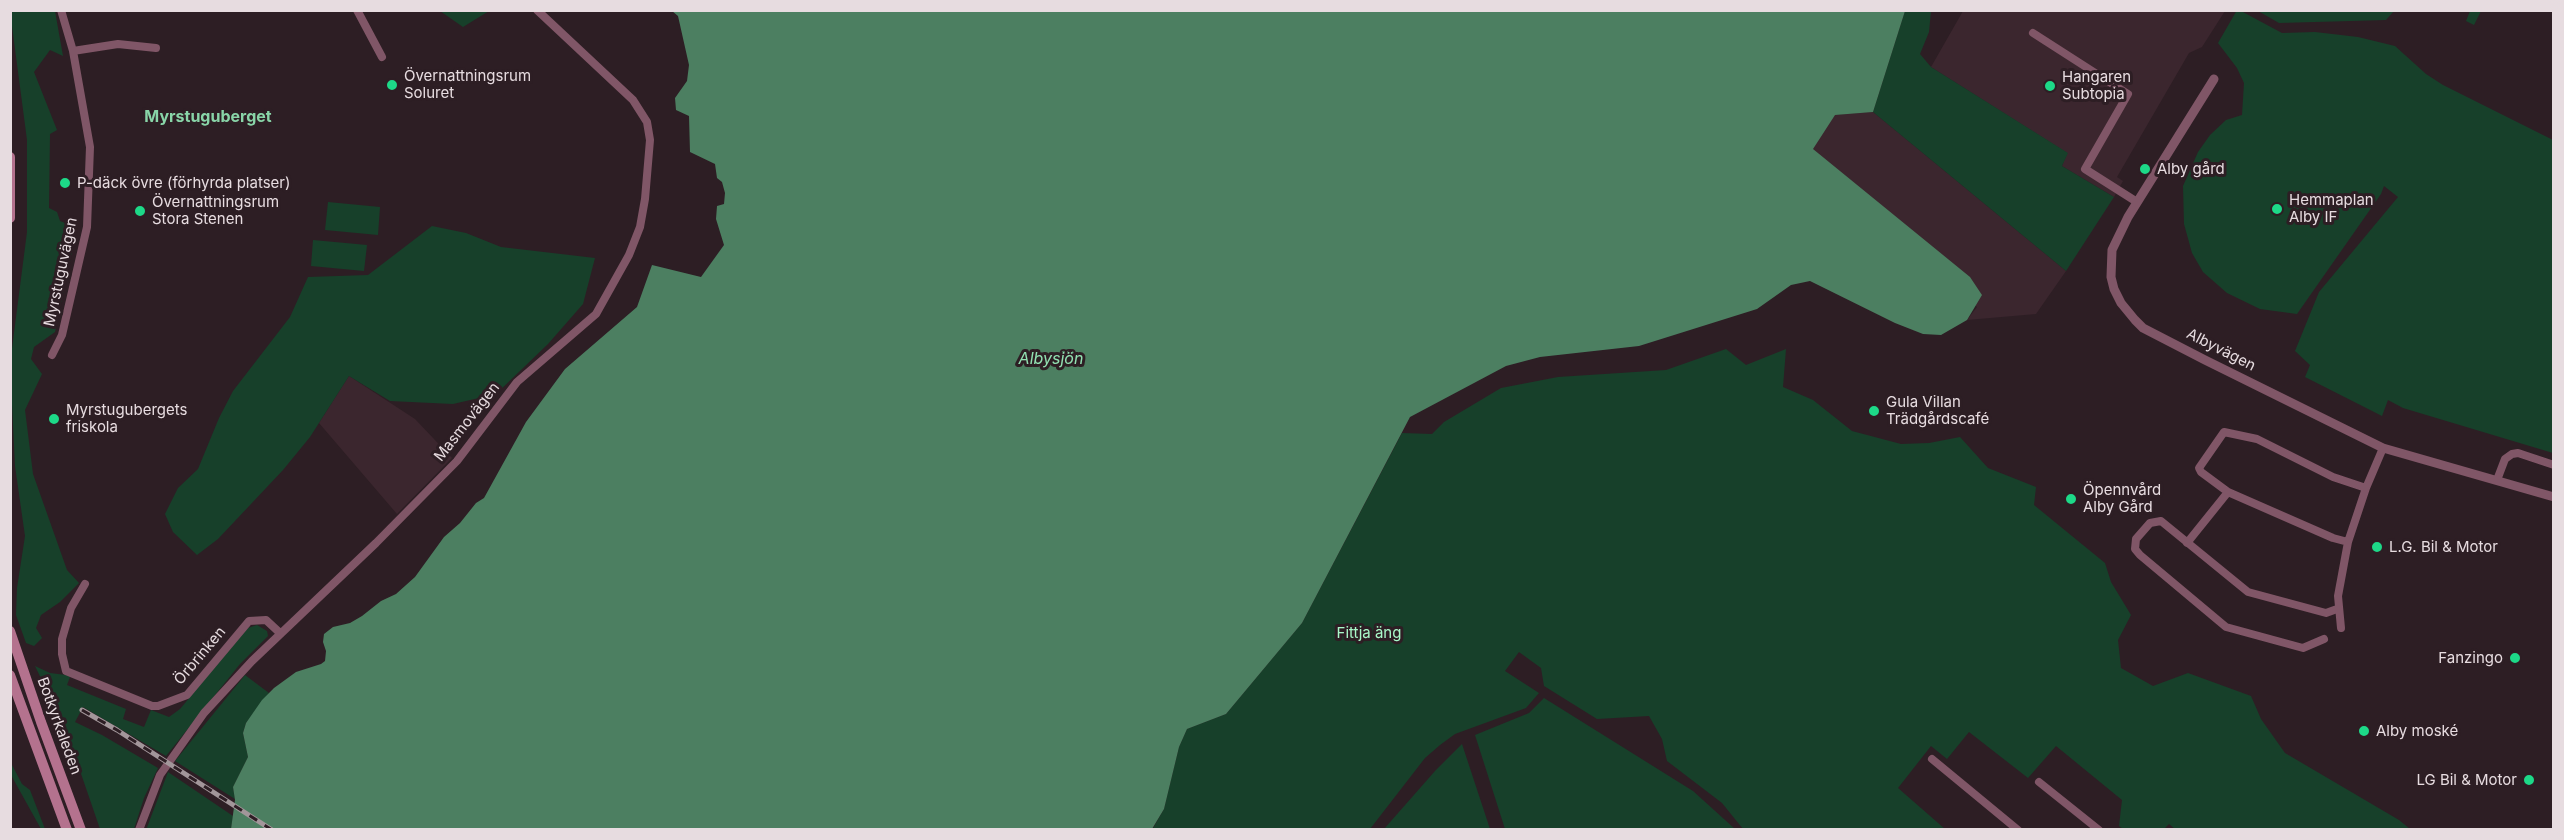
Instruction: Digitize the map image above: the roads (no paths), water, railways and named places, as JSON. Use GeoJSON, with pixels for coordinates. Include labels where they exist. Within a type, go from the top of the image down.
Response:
{"type":"FeatureCollection","features":[{"type":"Feature","properties":{"kind":"main road"},"geometry":{"type":"LineString","coordinates":[[10,157],[10,218]]}},
{"type":"Feature","properties":{"kind":"main road","name":"Botkyrkaleden"},"geometry":{"type":"LineString","coordinates":[[10,631],[40,722],[81,830]]}},
{"type":"Feature","properties":{"kind":"main road","name":"Botkyrkaleden"},"geometry":{"type":"LineString","coordinates":[[10,675],[67,830]]}},
{"type":"Feature","properties":{"kind":"street","name":"Myrstuguvägen"},"geometry":{"type":"LineString","coordinates":[[52,355],[62,335],[87,226],[90,147],[73,51],[61,10]]}},
{"type":"Feature","properties":{"kind":"street"},"geometry":{"type":"LineString","coordinates":[[357,10],[382,57]]}},
{"type":"Feature","properties":{"kind":"street","name":"Masmovägen"},"geometry":{"type":"LineString","coordinates":[[140,830],[155,785],[174,753],[230,683],[376,543],[457,461],[517,382],[591,320],[606,300],[635,242],[645,199],[650,140],[647,122],[633,100],[537,10]]}},
{"type":"Feature","properties":{"kind":"street"},"geometry":{"type":"LineString","coordinates":[[2033,33],[2128,94],[2085,169],[2137,202]]}},
{"type":"Feature","properties":{"kind":"street"},"geometry":{"type":"LineString","coordinates":[[73,51],[118,44],[156,48]]}},
{"type":"Feature","properties":{"kind":"street","name":"Albyvägen"},"geometry":{"type":"LineString","coordinates":[[2214,79],[2117,236],[2112,250],[2111,277],[2121,303],[2143,328],[2383,448],[2553,497]]}},
{"type":"Feature","properties":{"kind":"street"},"geometry":{"type":"LineString","coordinates":[[2349,542],[2333,538],[2228,492],[2201,472],[2199,468],[2224,432],[2257,439],[2333,477],[2366,488]]}},
{"type":"Feature","properties":{"kind":"street"},"geometry":{"type":"LineString","coordinates":[[2341,628],[2337,609],[2338,596],[2349,542],[2366,488],[2383,448]]}},
{"type":"Feature","properties":{"kind":"street"},"geometry":{"type":"LineString","coordinates":[[2497,480],[2505,459],[2512,454],[2518,453],[2553,465]]}},
{"type":"Feature","properties":{"kind":"street"},"geometry":{"type":"LineString","coordinates":[[2187,543],[2228,492]]}},
{"type":"Feature","properties":{"kind":"street"},"geometry":{"type":"LineString","coordinates":[[2324,639],[2303,648],[2226,627],[2135,549],[2136,539],[2150,523],[2161,521],[2248,592],[2326,613],[2337,609]]}},
{"type":"Feature","properties":{"kind":"street","name":"Örbrinken"},"geometry":{"type":"LineString","coordinates":[[85,584],[71,608],[62,639],[62,654],[66,670],[158,706],[187,695],[249,621],[266,620],[280,633]]}},
{"type":"Feature","properties":{"kind":"street"},"geometry":{"type":"LineString","coordinates":[[1932,759],[2018,830]]}},
{"type":"Feature","properties":{"kind":"street"},"geometry":{"type":"LineString","coordinates":[[2039,782],[2099,830]]}},
{"type":"Feature","properties":{"kind":"water","name":"Albysjön"},"geometry":{"type":"Polygon","coordinates":[[[672,11],[1905,11],[1873,112],[1835,115],[1813,149],[1970,277],[1982,295],[1967,320],[1941,335],[1923,334],[1895,323],[1810,281],[1791,285],[1757,309],[1639,346],[1540,357],[1506,366],[1410,417],[1302,623],[1226,714],[1187,729],[1179,747],[1164,809],[1152,829],[231,829],[235,800],[233,787],[248,757],[243,733],[246,723],[262,700],[296,672],[325,661],[324,634],[333,627],[350,623],[362,616],[381,601],[396,594],[415,577],[444,537],[460,523],[476,503],[484,498],[526,422],[565,369],[637,307],[652,265],[701,277],[724,245],[716,219],[717,206],[724,204],[725,193],[722,182],[717,178],[715,164],[690,152],[689,116],[676,110],[675,98],[687,81],[689,65],[678,16],[672,11]]]}},
{"type":"Feature","properties":{"kind":"railway"},"geometry":{"type":"LineString","coordinates":[[82,710],[272,830]]}},
{"type":"Feature","properties":{"kind":"place","name":"Övernattningsrum Soluret"},"geometry":{"type":"Point","coordinates":[392,85]}},
{"type":"Feature","properties":{"kind":"place","name":"Hangaren Subtopia"},"geometry":{"type":"Point","coordinates":[2050,86]}},
{"type":"Feature","properties":{"kind":"place","name":"Alby gård"},"geometry":{"type":"Point","coordinates":[2145,169]}},
{"type":"Feature","properties":{"kind":"place","name":"P-däck övre (förhyrda platser)"},"geometry":{"type":"Point","coordinates":[65,183]}},
{"type":"Feature","properties":{"kind":"place","name":"Hemmaplan Alby IF"},"geometry":{"type":"Point","coordinates":[2277,209]}},
{"type":"Feature","properties":{"kind":"place","name":"Övernattningsrum Stora Stenen"},"geometry":{"type":"Point","coordinates":[140,211]}},
{"type":"Feature","properties":{"kind":"place","name":"Gula Villan Trädgårdscafé"},"geometry":{"type":"Point","coordinates":[1874,411]}},
{"type":"Feature","properties":{"kind":"place","name":"Myrstugubergets friskola"},"geometry":{"type":"Point","coordinates":[54,419]}},
{"type":"Feature","properties":{"kind":"place","name":"Öpennvård Alby Gård"},"geometry":{"type":"Point","coordinates":[2071,499]}},
{"type":"Feature","properties":{"kind":"place","name":"L.G. Bil & Motor"},"geometry":{"type":"Point","coordinates":[2377,547]}},
{"type":"Feature","properties":{"kind":"place","name":"Fanzingo"},"geometry":{"type":"Point","coordinates":[2515,658]}},
{"type":"Feature","properties":{"kind":"place","name":"Alby moské"},"geometry":{"type":"Point","coordinates":[2364,731]}},
{"type":"Feature","properties":{"kind":"place","name":"LG Bil & Motor"},"geometry":{"type":"Point","coordinates":[2529,780]}},
{"type":"Feature","properties":{"kind":"district","name":"Myrstuguberget"},"geometry":{"type":"Point","coordinates":[208,117]}},
{"type":"Feature","properties":{"kind":"park label","name":"Fittja äng"},"geometry":{"type":"Point","coordinates":[1369,633]}}]}
